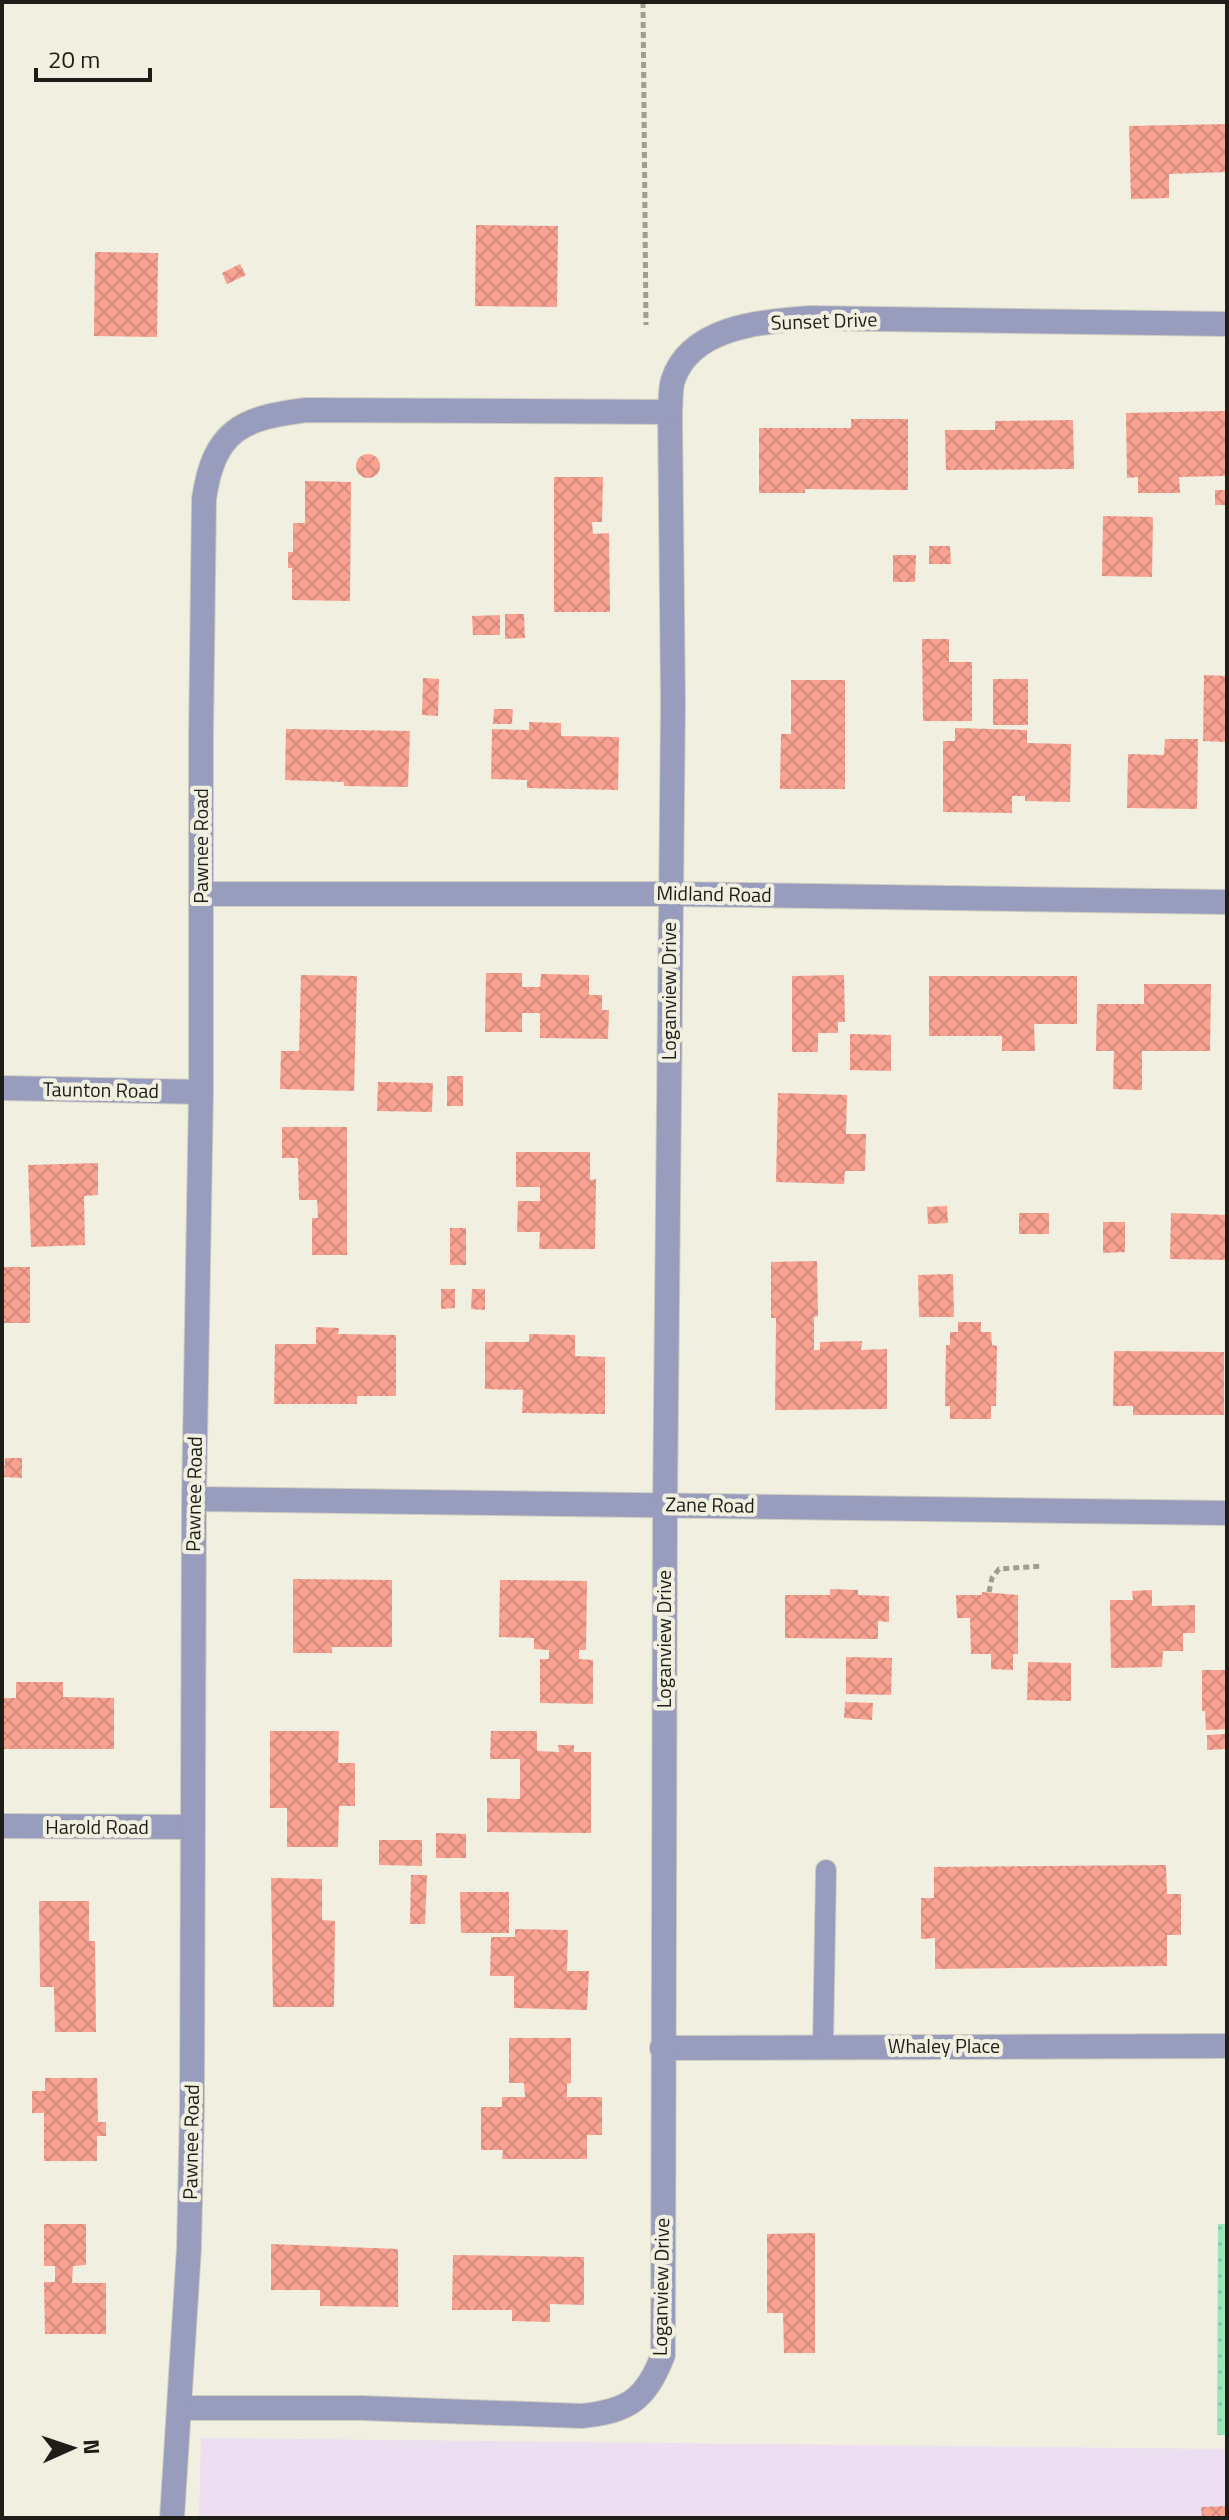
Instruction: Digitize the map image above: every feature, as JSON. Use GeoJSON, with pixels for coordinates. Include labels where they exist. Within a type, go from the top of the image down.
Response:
{"type":"FeatureCollection","features":[{"type":"Feature","properties":{"kind":"street","name":"Sunset Drive"},"geometry":{"type":"LineString","coordinates":[[670,412],[673,381],[684,360],[699,345],[722,333],[774,321],[841,319],[1227,324]]}},
{"type":"Feature","properties":{"kind":"street","name":"Pawnee Road"},"geometry":{"type":"LineString","coordinates":[[172,2518],[189,2248],[192,2107],[194,1499],[201,1092],[204,531],[208,469],[225,442],[245,424],[283,413],[337,410],[670,412]]}},
{"type":"Feature","properties":{"kind":"street","name":"Loganview Drive"},"geometry":{"type":"LineString","coordinates":[[181,2408],[361,2408],[582,2416],[626,2407],[641,2395],[654,2378],[663,2355],[665,1505],[673,703],[670,412]]}},
{"type":"Feature","properties":{"kind":"street","name":"Midland Road"},"geometry":{"type":"LineString","coordinates":[[201,894],[670,894],[1227,902]]}},
{"type":"Feature","properties":{"kind":"street","name":"Taunton Road"},"geometry":{"type":"LineString","coordinates":[[2,1088],[201,1092]]}},
{"type":"Feature","properties":{"kind":"street","name":"Zane Road"},"geometry":{"type":"LineString","coordinates":[[194,1499],[1227,1513]]}},
{"type":"Feature","properties":{"kind":"street","name":"Harold Road"},"geometry":{"type":"LineString","coordinates":[[2,1826],[192,1827]]}},
{"type":"Feature","properties":{"kind":"street","name":"Whaley Place"},"geometry":{"type":"LineString","coordinates":[[662,2048],[1227,2046]]}},
{"type":"Feature","properties":{"kind":"lane"},"geometry":{"type":"LineString","coordinates":[[823,2046],[826,1870]]}},
{"type":"Feature","properties":{"kind":"path"},"geometry":{"type":"LineString","coordinates":[[643,2],[646,325]]}},
{"type":"Feature","properties":{"kind":"path"},"geometry":{"type":"LineString","coordinates":[[989,1592],[992,1578],[999,1569],[1043,1566]]}},
{"type":"Feature","properties":{"kind":"shaded area"},"geometry":{"type":"Polygon","coordinates":[[[201,2438],[1227,2449],[1227,2518],[199,2518],[201,2438]]]}},
{"type":"Feature","properties":{"kind":"green space"},"geometry":{"type":"Polygon","coordinates":[[[1218,2224],[1227,2224],[1227,2435],[1217,2435],[1218,2224]]]}},
{"type":"Feature","properties":{"kind":"building"},"geometry":{"type":"Polygon","coordinates":[[[1227,124],[1227,172],[1169,174],[1169,198],[1131,199],[1129,126],[1227,124]]]}},
{"type":"Feature","properties":{"kind":"building"},"geometry":{"type":"Polygon","coordinates":[[[476,225],[558,226],[557,307],[475,306],[476,225]]]}},
{"type":"Feature","properties":{"kind":"building"},"geometry":{"type":"Polygon","coordinates":[[[95,252],[158,253],[157,337],[94,336],[95,252]]]}},
{"type":"Feature","properties":{"kind":"building"},"geometry":{"type":"Polygon","coordinates":[[[240,264],[246,275],[227,284],[222,273],[240,264]]]}},
{"type":"Feature","properties":{"kind":"building"},"geometry":{"type":"Polygon","coordinates":[[[1227,411],[1227,476],[1179,477],[1180,493],[1138,493],[1138,477],[1127,478],[1126,413],[1227,411]]]}},
{"type":"Feature","properties":{"kind":"building"},"geometry":{"type":"Polygon","coordinates":[[[851,419],[908,419],[908,490],[805,489],[805,493],[759,493],[759,428],[851,428],[851,419]]]}},
{"type":"Feature","properties":{"kind":"building"},"geometry":{"type":"Polygon","coordinates":[[[1073,420],[1074,469],[946,470],[945,430],[995,430],[995,421],[1073,420]]]}},
{"type":"Feature","properties":{"kind":"building"},"geometry":{"type":"Polygon","coordinates":[[[368,454],[376,458],[380,466],[376,474],[368,478],[360,474],[356,466],[360,458],[368,454]]]}},
{"type":"Feature","properties":{"kind":"building"},"geometry":{"type":"Polygon","coordinates":[[[554,477],[603,477],[602,522],[592,522],[593,534],[609,533],[610,612],[554,612],[554,477]]]}},
{"type":"Feature","properties":{"kind":"building"},"geometry":{"type":"Polygon","coordinates":[[[305,481],[351,482],[350,601],[292,600],[292,568],[288,568],[288,552],[293,552],[293,523],[305,523],[305,481]]]}},
{"type":"Feature","properties":{"kind":"building"},"geometry":{"type":"Polygon","coordinates":[[[1215,490],[1227,490],[1227,505],[1215,505],[1215,490]]]}},
{"type":"Feature","properties":{"kind":"building"},"geometry":{"type":"Polygon","coordinates":[[[1103,516],[1153,517],[1152,577],[1102,576],[1103,516]]]}},
{"type":"Feature","properties":{"kind":"building"},"geometry":{"type":"Polygon","coordinates":[[[929,546],[950,546],[951,564],[929,564],[929,546]]]}},
{"type":"Feature","properties":{"kind":"building"},"geometry":{"type":"Polygon","coordinates":[[[893,555],[916,555],[915,582],[893,582],[893,555]]]}},
{"type":"Feature","properties":{"kind":"building"},"geometry":{"type":"Polygon","coordinates":[[[505,614],[524,614],[525,638],[505,639],[505,614]]]}},
{"type":"Feature","properties":{"kind":"building"},"geometry":{"type":"Polygon","coordinates":[[[500,615],[500,635],[473,635],[472,616],[500,615]]]}},
{"type":"Feature","properties":{"kind":"building"},"geometry":{"type":"Polygon","coordinates":[[[922,639],[949,639],[949,662],[972,662],[972,721],[923,721],[922,639]]]}},
{"type":"Feature","properties":{"kind":"building"},"geometry":{"type":"Polygon","coordinates":[[[1204,675],[1227,676],[1227,742],[1203,741],[1204,675]]]}},
{"type":"Feature","properties":{"kind":"building"},"geometry":{"type":"Polygon","coordinates":[[[423,678],[439,679],[438,716],[422,715],[423,678]]]}},
{"type":"Feature","properties":{"kind":"building"},"geometry":{"type":"Polygon","coordinates":[[[993,679],[1028,679],[1028,725],[993,725],[993,679]]]}},
{"type":"Feature","properties":{"kind":"building"},"geometry":{"type":"Polygon","coordinates":[[[791,680],[845,680],[845,789],[780,789],[781,734],[791,734],[791,680]]]}},
{"type":"Feature","properties":{"kind":"building"},"geometry":{"type":"Polygon","coordinates":[[[494,709],[513,709],[512,724],[493,724],[494,709]]]}},
{"type":"Feature","properties":{"kind":"building"},"geometry":{"type":"Polygon","coordinates":[[[529,722],[561,723],[561,736],[619,737],[618,790],[527,788],[527,780],[491,779],[492,729],[529,730],[529,722]]]}},
{"type":"Feature","properties":{"kind":"building"},"geometry":{"type":"Polygon","coordinates":[[[955,728],[1027,730],[1027,743],[1071,744],[1070,802],[1025,801],[1025,796],[1012,796],[1012,813],[943,812],[943,741],[955,741],[955,728]]]}},
{"type":"Feature","properties":{"kind":"building"},"geometry":{"type":"Polygon","coordinates":[[[286,729],[410,731],[408,787],[344,786],[344,782],[285,780],[286,729]]]}},
{"type":"Feature","properties":{"kind":"building"},"geometry":{"type":"Polygon","coordinates":[[[1165,739],[1198,739],[1197,809],[1127,808],[1128,754],[1164,755],[1165,739]]]}},
{"type":"Feature","properties":{"kind":"building"},"geometry":{"type":"Polygon","coordinates":[[[486,973],[522,973],[522,987],[540,987],[541,974],[589,975],[589,995],[602,995],[602,1010],[609,1010],[608,1039],[540,1038],[540,1013],[522,1013],[522,1032],[485,1032],[486,973]]]}},
{"type":"Feature","properties":{"kind":"building"},"geometry":{"type":"Polygon","coordinates":[[[301,975],[357,976],[354,1091],[280,1089],[281,1051],[299,1051],[301,975]]]}},
{"type":"Feature","properties":{"kind":"building"},"geometry":{"type":"Polygon","coordinates":[[[844,975],[845,1022],[838,1022],[838,1033],[818,1033],[818,1052],[792,1052],[792,976],[844,975]]]}},
{"type":"Feature","properties":{"kind":"building"},"geometry":{"type":"Polygon","coordinates":[[[929,976],[1077,976],[1077,1024],[1034,1024],[1035,1051],[1002,1051],[1002,1036],[929,1036],[929,976]]]}},
{"type":"Feature","properties":{"kind":"building"},"geometry":{"type":"Polygon","coordinates":[[[1144,984],[1211,984],[1210,1051],[1142,1051],[1142,1090],[1113,1089],[1114,1051],[1096,1051],[1097,1004],[1144,1004],[1144,984]]]}},
{"type":"Feature","properties":{"kind":"building"},"geometry":{"type":"Polygon","coordinates":[[[850,1034],[891,1035],[891,1071],[850,1070],[850,1034]]]}},
{"type":"Feature","properties":{"kind":"building"},"geometry":{"type":"Polygon","coordinates":[[[447,1076],[463,1076],[463,1106],[447,1106],[447,1076]]]}},
{"type":"Feature","properties":{"kind":"building"},"geometry":{"type":"Polygon","coordinates":[[[378,1082],[433,1083],[432,1112],[377,1111],[378,1082]]]}},
{"type":"Feature","properties":{"kind":"building"},"geometry":{"type":"Polygon","coordinates":[[[778,1093],[847,1095],[846,1134],[866,1134],[865,1171],[845,1171],[844,1184],[776,1182],[778,1093]]]}},
{"type":"Feature","properties":{"kind":"building"},"geometry":{"type":"Polygon","coordinates":[[[282,1127],[347,1127],[347,1255],[312,1255],[312,1218],[318,1218],[317,1200],[299,1200],[298,1158],[282,1158],[282,1127]]]}},
{"type":"Feature","properties":{"kind":"building"},"geometry":{"type":"Polygon","coordinates":[[[516,1152],[590,1152],[590,1180],[596,1179],[595,1249],[539,1249],[540,1232],[517,1232],[518,1201],[540,1201],[540,1187],[516,1187],[516,1152]]]}},
{"type":"Feature","properties":{"kind":"building"},"geometry":{"type":"Polygon","coordinates":[[[98,1163],[98,1195],[84,1196],[85,1245],[31,1247],[28,1165],[98,1163]]]}},
{"type":"Feature","properties":{"kind":"building"},"geometry":{"type":"Polygon","coordinates":[[[947,1206],[948,1223],[928,1224],[927,1207],[947,1206]]]}},
{"type":"Feature","properties":{"kind":"building"},"geometry":{"type":"Polygon","coordinates":[[[1019,1213],[1049,1213],[1049,1234],[1019,1234],[1019,1213]]]}},
{"type":"Feature","properties":{"kind":"building"},"geometry":{"type":"Polygon","coordinates":[[[1171,1213],[1227,1215],[1227,1260],[1170,1259],[1171,1213]]]}},
{"type":"Feature","properties":{"kind":"building"},"geometry":{"type":"Polygon","coordinates":[[[1103,1222],[1125,1222],[1125,1252],[1103,1253],[1103,1222]]]}},
{"type":"Feature","properties":{"kind":"building"},"geometry":{"type":"Polygon","coordinates":[[[450,1228],[466,1228],[466,1265],[450,1265],[450,1228]]]}},
{"type":"Feature","properties":{"kind":"building"},"geometry":{"type":"Polygon","coordinates":[[[817,1261],[818,1316],[814,1317],[814,1350],[820,1350],[820,1342],[862,1341],[861,1350],[887,1349],[887,1409],[775,1410],[776,1318],[771,1318],[771,1262],[817,1261]]]}},
{"type":"Feature","properties":{"kind":"building"},"geometry":{"type":"Polygon","coordinates":[[[2,1267],[30,1267],[30,1323],[2,1323],[2,1267]]]}},
{"type":"Feature","properties":{"kind":"building"},"geometry":{"type":"Polygon","coordinates":[[[953,1274],[954,1317],[919,1317],[918,1275],[953,1274]]]}},
{"type":"Feature","properties":{"kind":"building"},"geometry":{"type":"Polygon","coordinates":[[[441,1289],[455,1289],[455,1308],[441,1309],[441,1289]]]}},
{"type":"Feature","properties":{"kind":"building"},"geometry":{"type":"Polygon","coordinates":[[[472,1289],[485,1289],[485,1310],[471,1309],[472,1289]]]}},
{"type":"Feature","properties":{"kind":"building"},"geometry":{"type":"Polygon","coordinates":[[[958,1322],[981,1322],[981,1332],[991,1332],[992,1345],[997,1346],[996,1406],[991,1406],[991,1419],[950,1419],[950,1406],[945,1406],[946,1345],[950,1345],[950,1332],[958,1332],[958,1322]]]}},
{"type":"Feature","properties":{"kind":"building"},"geometry":{"type":"Polygon","coordinates":[[[316,1327],[339,1328],[338,1334],[396,1335],[396,1396],[357,1396],[357,1404],[274,1404],[275,1344],[316,1344],[316,1327]]]}},
{"type":"Feature","properties":{"kind":"building"},"geometry":{"type":"Polygon","coordinates":[[[529,1334],[575,1335],[575,1356],[605,1357],[605,1414],[522,1413],[523,1390],[485,1389],[485,1342],[529,1342],[529,1334]]]}},
{"type":"Feature","properties":{"kind":"building"},"geometry":{"type":"Polygon","coordinates":[[[1114,1351],[1224,1352],[1224,1415],[1133,1415],[1133,1406],[1113,1406],[1114,1351]]]}},
{"type":"Feature","properties":{"kind":"building"},"geometry":{"type":"Polygon","coordinates":[[[5,1458],[22,1458],[22,1478],[4,1477],[5,1458]]]}},
{"type":"Feature","properties":{"kind":"building"},"geometry":{"type":"Polygon","coordinates":[[[293,1579],[392,1580],[392,1647],[332,1647],[332,1653],[293,1653],[293,1579]]]}},
{"type":"Feature","properties":{"kind":"building"},"geometry":{"type":"Polygon","coordinates":[[[500,1580],[587,1581],[586,1650],[579,1650],[579,1659],[593,1660],[593,1704],[540,1703],[540,1659],[549,1659],[549,1650],[534,1649],[534,1638],[499,1637],[500,1580]]]}},
{"type":"Feature","properties":{"kind":"building"},"geometry":{"type":"Polygon","coordinates":[[[830,1589],[858,1590],[858,1595],[889,1596],[889,1622],[878,1621],[878,1639],[785,1638],[785,1595],[830,1595],[830,1589]]]}},
{"type":"Feature","properties":{"kind":"building"},"geometry":{"type":"Polygon","coordinates":[[[1152,1590],[1152,1606],[1195,1605],[1195,1633],[1183,1633],[1183,1651],[1163,1651],[1162,1667],[1111,1668],[1110,1600],[1133,1600],[1132,1591],[1152,1590]]]}},
{"type":"Feature","properties":{"kind":"building"},"geometry":{"type":"Polygon","coordinates":[[[982,1592],[1018,1595],[1018,1654],[1013,1654],[1013,1670],[991,1669],[991,1654],[971,1654],[970,1618],[957,1618],[956,1595],[982,1595],[982,1592]]]}},
{"type":"Feature","properties":{"kind":"building"},"geometry":{"type":"Polygon","coordinates":[[[846,1657],[892,1658],[891,1695],[846,1694],[846,1657]]]}},
{"type":"Feature","properties":{"kind":"building"},"geometry":{"type":"Polygon","coordinates":[[[1028,1662],[1071,1663],[1071,1701],[1027,1700],[1028,1662]]]}},
{"type":"Feature","properties":{"kind":"building"},"geometry":{"type":"Polygon","coordinates":[[[1202,1670],[1227,1670],[1227,1729],[1206,1730],[1205,1711],[1202,1711],[1202,1670]]]}},
{"type":"Feature","properties":{"kind":"building"},"geometry":{"type":"Polygon","coordinates":[[[16,1682],[63,1682],[63,1697],[114,1698],[114,1749],[2,1749],[2,1698],[16,1698],[16,1682]]]}},
{"type":"Feature","properties":{"kind":"building"},"geometry":{"type":"Polygon","coordinates":[[[845,1702],[873,1703],[872,1720],[844,1718],[845,1702]]]}},
{"type":"Feature","properties":{"kind":"building"},"geometry":{"type":"Polygon","coordinates":[[[270,1731],[339,1731],[338,1763],[355,1763],[355,1806],[339,1806],[338,1847],[287,1847],[287,1808],[270,1808],[270,1731]]]}},
{"type":"Feature","properties":{"kind":"building"},"geometry":{"type":"Polygon","coordinates":[[[491,1731],[537,1731],[537,1751],[559,1752],[558,1745],[574,1745],[574,1752],[591,1752],[591,1833],[487,1832],[487,1798],[520,1799],[520,1759],[490,1759],[491,1731]]]}},
{"type":"Feature","properties":{"kind":"building"},"geometry":{"type":"Polygon","coordinates":[[[1225,1734],[1225,1749],[1207,1750],[1207,1735],[1225,1734]]]}},
{"type":"Feature","properties":{"kind":"building"},"geometry":{"type":"Polygon","coordinates":[[[436,1833],[466,1834],[466,1858],[436,1858],[436,1833]]]}},
{"type":"Feature","properties":{"kind":"building"},"geometry":{"type":"Polygon","coordinates":[[[379,1840],[422,1840],[422,1866],[379,1865],[379,1840]]]}},
{"type":"Feature","properties":{"kind":"building"},"geometry":{"type":"Polygon","coordinates":[[[1166,1865],[1167,1894],[1181,1894],[1181,1935],[1167,1935],[1167,1966],[935,1969],[935,1938],[921,1939],[921,1898],[934,1898],[934,1867],[1166,1865]]]}},
{"type":"Feature","properties":{"kind":"building"},"geometry":{"type":"Polygon","coordinates":[[[411,1875],[427,1875],[425,1924],[410,1924],[411,1875]]]}},
{"type":"Feature","properties":{"kind":"building"},"geometry":{"type":"Polygon","coordinates":[[[271,1878],[322,1879],[322,1920],[335,1921],[334,2007],[273,2007],[271,1878]]]}},
{"type":"Feature","properties":{"kind":"building"},"geometry":{"type":"Polygon","coordinates":[[[460,1892],[509,1892],[509,1933],[461,1933],[460,1892]]]}},
{"type":"Feature","properties":{"kind":"building"},"geometry":{"type":"Polygon","coordinates":[[[39,1901],[89,1901],[89,1941],[95,1941],[96,2032],[55,2032],[54,1987],[40,1987],[39,1901]]]}},
{"type":"Feature","properties":{"kind":"building"},"geometry":{"type":"Polygon","coordinates":[[[515,1929],[568,1930],[567,1971],[589,1971],[587,2010],[514,2008],[514,1976],[490,1976],[491,1937],[515,1937],[515,1929]]]}},
{"type":"Feature","properties":{"kind":"building"},"geometry":{"type":"Polygon","coordinates":[[[509,2038],[571,2038],[571,2083],[567,2084],[567,2097],[602,2097],[602,2135],[587,2135],[587,2159],[502,2159],[503,2150],[481,2150],[481,2107],[502,2107],[502,2097],[525,2097],[524,2083],[509,2083],[509,2038]]]}},
{"type":"Feature","properties":{"kind":"building"},"geometry":{"type":"Polygon","coordinates":[[[45,2078],[97,2078],[98,2122],[106,2122],[106,2136],[97,2136],[97,2161],[44,2161],[44,2113],[32,2113],[32,2091],[45,2091],[45,2078]]]}},
{"type":"Feature","properties":{"kind":"building"},"geometry":{"type":"Polygon","coordinates":[[[44,2224],[86,2224],[86,2265],[73,2266],[72,2283],[106,2283],[106,2334],[45,2334],[44,2282],[55,2282],[55,2266],[44,2266],[44,2224]]]}},
{"type":"Feature","properties":{"kind":"building"},"geometry":{"type":"Polygon","coordinates":[[[815,2233],[815,2353],[784,2353],[783,2313],[767,2313],[767,2234],[815,2233]]]}},
{"type":"Feature","properties":{"kind":"building"},"geometry":{"type":"Polygon","coordinates":[[[271,2244],[398,2249],[398,2307],[320,2306],[320,2290],[271,2290],[271,2244]]]}},
{"type":"Feature","properties":{"kind":"building"},"geometry":{"type":"Polygon","coordinates":[[[453,2255],[584,2257],[584,2305],[550,2304],[550,2322],[512,2321],[512,2310],[452,2310],[453,2255]]]}},
{"type":"Feature","properties":{"kind":"building"},"geometry":{"type":"Polygon","coordinates":[[[1227,2506],[1227,2518],[1202,2518],[1201,2507],[1227,2506]]]}}]}
